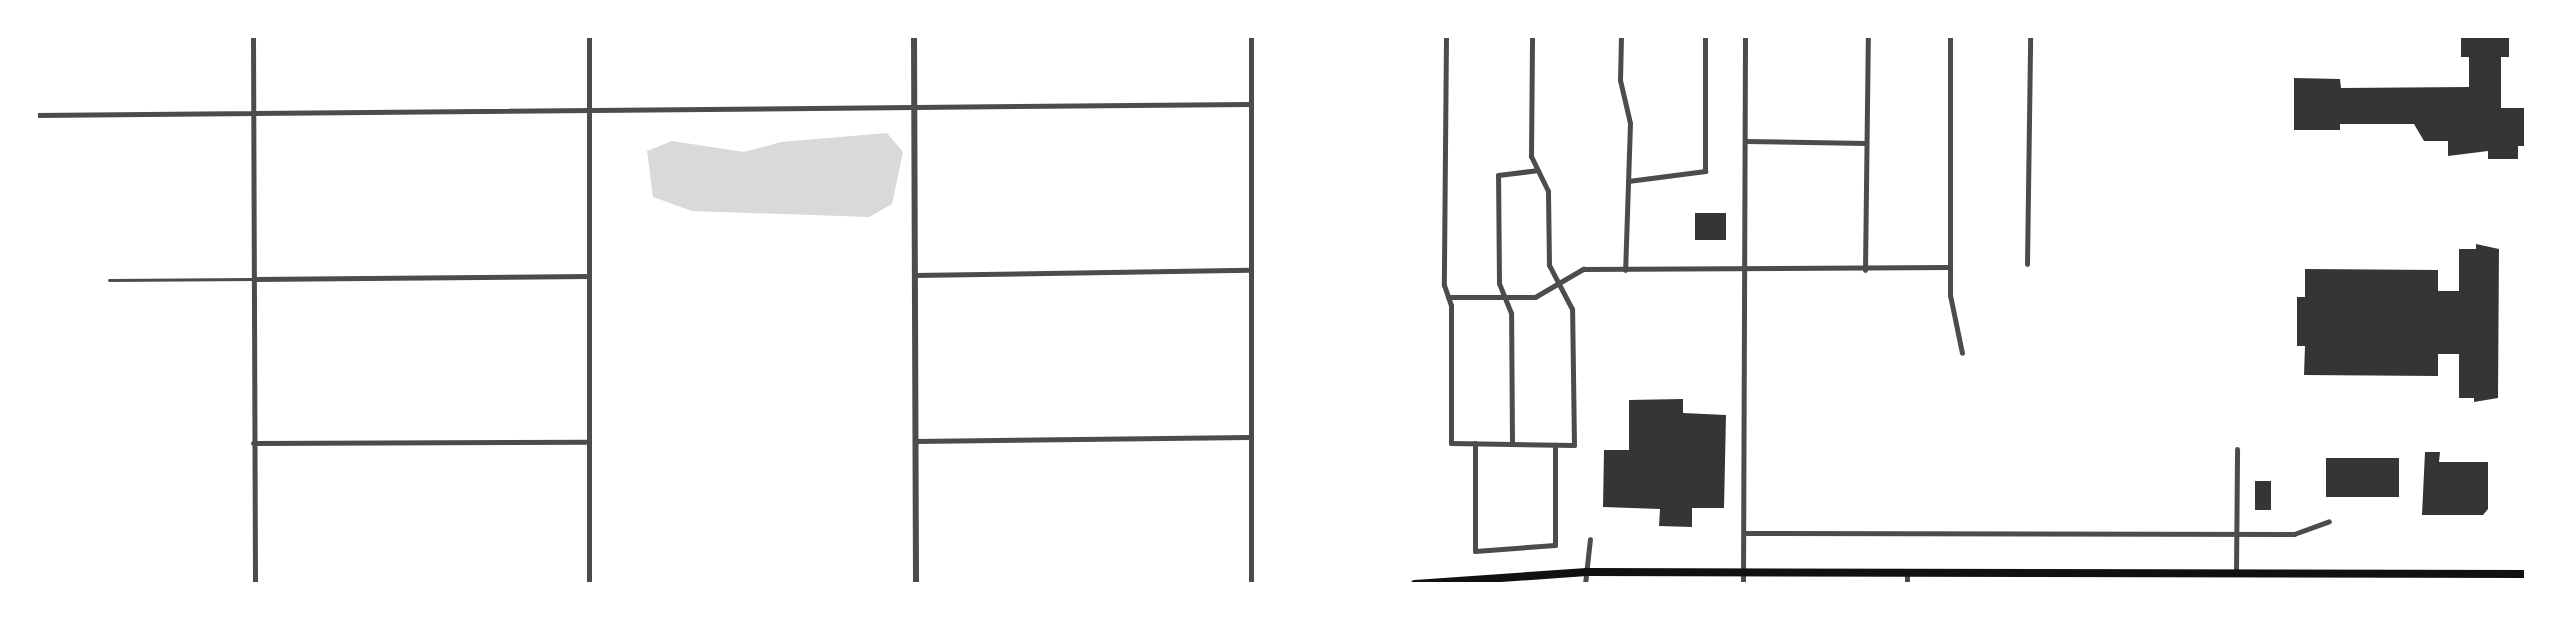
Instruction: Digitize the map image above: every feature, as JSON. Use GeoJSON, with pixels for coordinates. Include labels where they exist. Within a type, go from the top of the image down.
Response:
{"type":"FeatureCollection","features":[{"type":"Feature","properties":{"kind":"main road"},"geometry":{"type":"LineString","coordinates":[[1415,584],[1587,572],[2526,574]]}},
{"type":"Feature","properties":{"kind":"street"},"geometry":{"type":"LineString","coordinates":[[253,36],[255,584]]}},
{"type":"Feature","properties":{"kind":"street"},"geometry":{"type":"LineString","coordinates":[[589,36],[589,584]]}},
{"type":"Feature","properties":{"kind":"street"},"geometry":{"type":"LineString","coordinates":[[914,36],[916,584]]}},
{"type":"Feature","properties":{"kind":"street"},"geometry":{"type":"LineString","coordinates":[[1251,36],[1251,584]]}},
{"type":"Feature","properties":{"kind":"street"},"geometry":{"type":"LineString","coordinates":[[1446,36],[1444,285],[1448,297],[1451,443],[1574,445],[1572,309],[1549,265],[1548,191],[1531,156],[1532,36]]}},
{"type":"Feature","properties":{"kind":"street"},"geometry":{"type":"LineString","coordinates":[[1621,36],[1620,80],[1630,123],[1625,270]]}},
{"type":"Feature","properties":{"kind":"street"},"geometry":{"type":"LineString","coordinates":[[1628,181],[1705,171],[1705,36]]}},
{"type":"Feature","properties":{"kind":"street"},"geometry":{"type":"LineString","coordinates":[[1743,584],[1745,36]]}},
{"type":"Feature","properties":{"kind":"street"},"geometry":{"type":"LineString","coordinates":[[1950,36],[1950,295],[1962,353]]}},
{"type":"Feature","properties":{"kind":"street"},"geometry":{"type":"LineString","coordinates":[[2027,264],[2030,36]]}},
{"type":"Feature","properties":{"kind":"street"},"geometry":{"type":"LineString","coordinates":[[1865,270],[1868,37]]}},
{"type":"Feature","properties":{"kind":"street"},"geometry":{"type":"LineString","coordinates":[[36,115],[253,115],[589,108],[914,111],[1250,104]]}},
{"type":"Feature","properties":{"kind":"street"},"geometry":{"type":"LineString","coordinates":[[1745,141],[1866,143]]}},
{"type":"Feature","properties":{"kind":"street"},"geometry":{"type":"LineString","coordinates":[[1512,443],[1508,298],[1499,283],[1498,175],[1537,170]]}},
{"type":"Feature","properties":{"kind":"street"},"geometry":{"type":"LineString","coordinates":[[1448,297],[1535,297],[1574,270],[1950,267]]}},
{"type":"Feature","properties":{"kind":"street"},"geometry":{"type":"LineString","coordinates":[[915,275],[1250,270]]}},
{"type":"Feature","properties":{"kind":"street"},"geometry":{"type":"LineString","coordinates":[[254,279],[589,276]]}},
{"type":"Feature","properties":{"kind":"street"},"geometry":{"type":"LineString","coordinates":[[914,441],[1250,437]]}},
{"type":"Feature","properties":{"kind":"street"},"geometry":{"type":"LineString","coordinates":[[253,443],[589,442]]}},
{"type":"Feature","properties":{"kind":"street"},"geometry":{"type":"LineString","coordinates":[[1475,443],[1475,551],[1555,545],[1555,445]]}},
{"type":"Feature","properties":{"kind":"street"},"geometry":{"type":"LineString","coordinates":[[2236,572],[2237,449]]}},
{"type":"Feature","properties":{"kind":"street"},"geometry":{"type":"LineString","coordinates":[[1744,533],[2294,534],[2329,521]]}},
{"type":"Feature","properties":{"kind":"street"},"geometry":{"type":"LineString","coordinates":[[1585,584],[1590,539]]}},
{"type":"Feature","properties":{"kind":"street"},"geometry":{"type":"LineString","coordinates":[[1907,571],[1907,584]]}},
{"type":"Feature","properties":{"kind":"lane"},"geometry":{"type":"LineString","coordinates":[[109,280],[254,279]]}},
{"type":"Feature","properties":{"kind":"shaded area"},"geometry":{"type":"Polygon","coordinates":[[[887,133],[903,152],[892,204],[869,217],[692,211],[653,197],[647,151],[672,141],[744,152],[781,142],[887,133]]]}},
{"type":"Feature","properties":{"kind":"building"},"geometry":{"type":"Polygon","coordinates":[[[2461,37],[2509,37],[2509,57],[2501,57],[2501,108],[2526,108],[2526,146],[2518,146],[2518,159],[2488,159],[2488,151],[2448,156],[2448,141],[2424,141],[2414,124],[2340,124],[2340,130],[2294,130],[2294,78],[2340,79],[2341,88],[2469,87],[2469,57],[2461,57],[2461,37]]]}},
{"type":"Feature","properties":{"kind":"building"},"geometry":{"type":"Polygon","coordinates":[[[1695,213],[1726,213],[1726,240],[1695,240],[1695,213]]]}},
{"type":"Feature","properties":{"kind":"building"},"geometry":{"type":"Polygon","coordinates":[[[2476,244],[2499,249],[2498,398],[2474,402],[2474,398],[2459,398],[2459,354],[2438,354],[2438,376],[2304,375],[2305,346],[2297,346],[2297,297],[2305,297],[2305,269],[2438,270],[2438,291],[2459,291],[2459,249],[2476,249],[2476,244]]]}},
{"type":"Feature","properties":{"kind":"building"},"geometry":{"type":"Polygon","coordinates":[[[1683,399],[1683,413],[1726,415],[1724,508],[1692,508],[1692,527],[1659,526],[1660,509],[1603,507],[1604,450],[1629,450],[1629,400],[1683,399]]]}},
{"type":"Feature","properties":{"kind":"building"},"geometry":{"type":"Polygon","coordinates":[[[2425,452],[2440,452],[2439,462],[2488,462],[2488,509],[2483,515],[2422,515],[2425,452]]]}},
{"type":"Feature","properties":{"kind":"building"},"geometry":{"type":"Polygon","coordinates":[[[2326,458],[2399,458],[2399,497],[2326,497],[2326,458]]]}},
{"type":"Feature","properties":{"kind":"building"},"geometry":{"type":"Polygon","coordinates":[[[2255,481],[2271,481],[2271,510],[2255,510],[2255,481]]]}}]}
